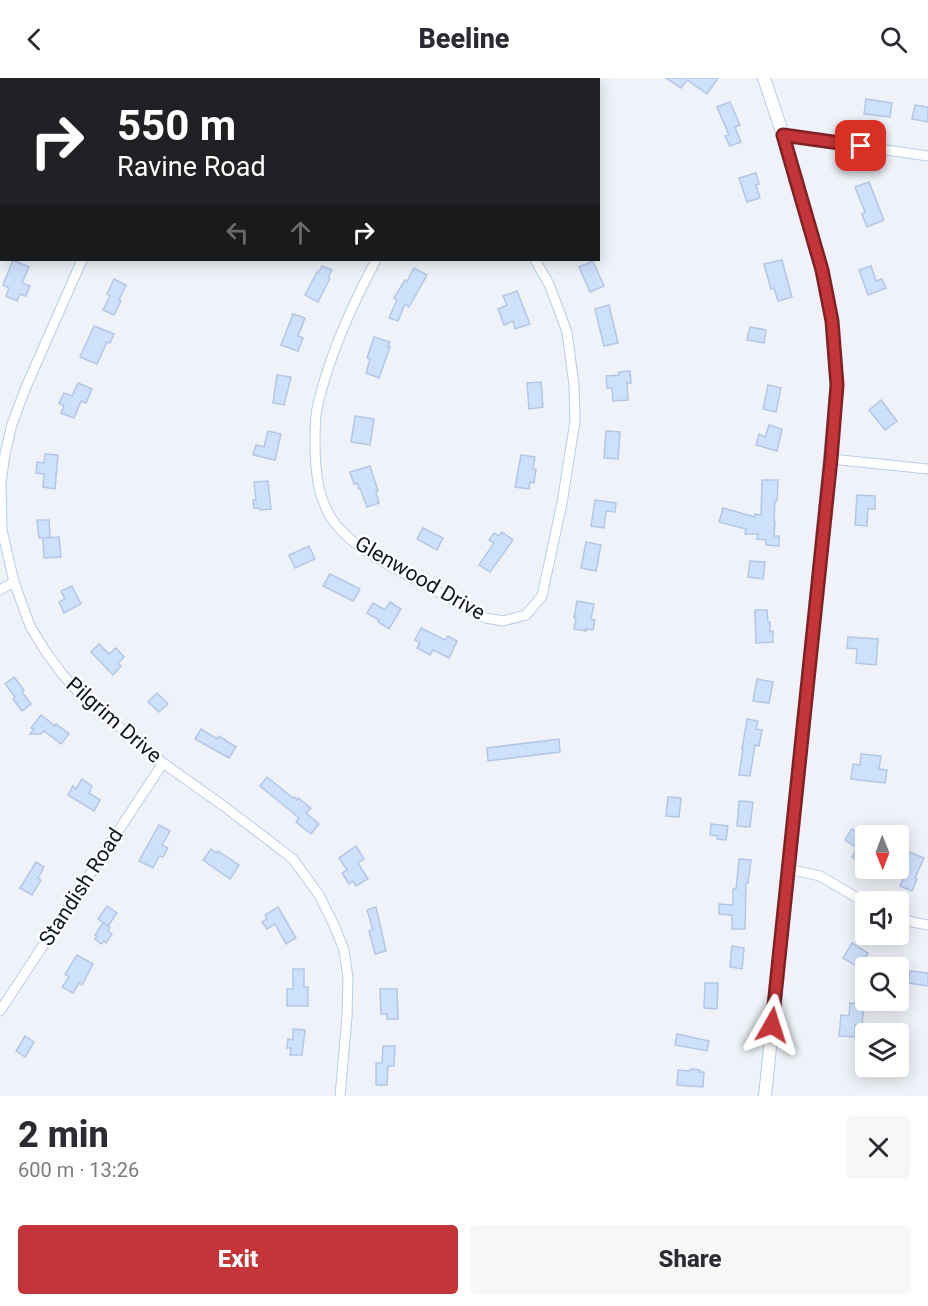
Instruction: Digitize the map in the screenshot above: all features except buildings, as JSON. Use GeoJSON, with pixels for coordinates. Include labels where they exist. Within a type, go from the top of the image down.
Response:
{"type":"FeatureCollection","features":[{"type":"Feature","properties":{"kind":"street"},"geometry":{"type":"LineString","coordinates":[[764,78],[822,270],[832,321],[837,385],[765,1096]]}},
{"type":"Feature","properties":{"kind":"street"},"geometry":{"type":"LineString","coordinates":[[783,135],[928,156]]}},
{"type":"Feature","properties":{"kind":"street","name":"Pilgrim Drive"},"geometry":{"type":"LineString","coordinates":[[82,261],[26,387],[3,453],[2,521],[14,582],[30,626],[63,675],[82,696],[163,763],[293,859],[319,895],[344,950],[348,978],[340,1096]]}},
{"type":"Feature","properties":{"kind":"street","name":"Glenwood Drive"},"geometry":{"type":"LineString","coordinates":[[375,261],[353,303],[325,377],[317,406],[316,475],[321,497],[337,526],[353,542],[377,558],[486,618],[503,621],[526,615],[542,596],[562,503],[575,421],[574,385],[567,332],[549,284],[536,261]]}},
{"type":"Feature","properties":{"kind":"street"},"geometry":{"type":"LineString","coordinates":[[831,459],[928,469]]}},
{"type":"Feature","properties":{"kind":"street"},"geometry":{"type":"LineString","coordinates":[[0,590],[14,582]]}},
{"type":"Feature","properties":{"kind":"street","name":"Standish Road"},"geometry":{"type":"LineString","coordinates":[[0,1011],[163,763]]}},
{"type":"Feature","properties":{"kind":"street"},"geometry":{"type":"LineString","coordinates":[[788,869],[820,876],[855,897]]}},
{"type":"Feature","properties":{"kind":"street"},"geometry":{"type":"LineString","coordinates":[[909,921],[928,925]]}},
{"type":"Feature","properties":{"kind":"route"},"geometry":{"type":"LineString","coordinates":[[772,1025],[837,385],[828,294],[783,135],[861,146]]}}]}
